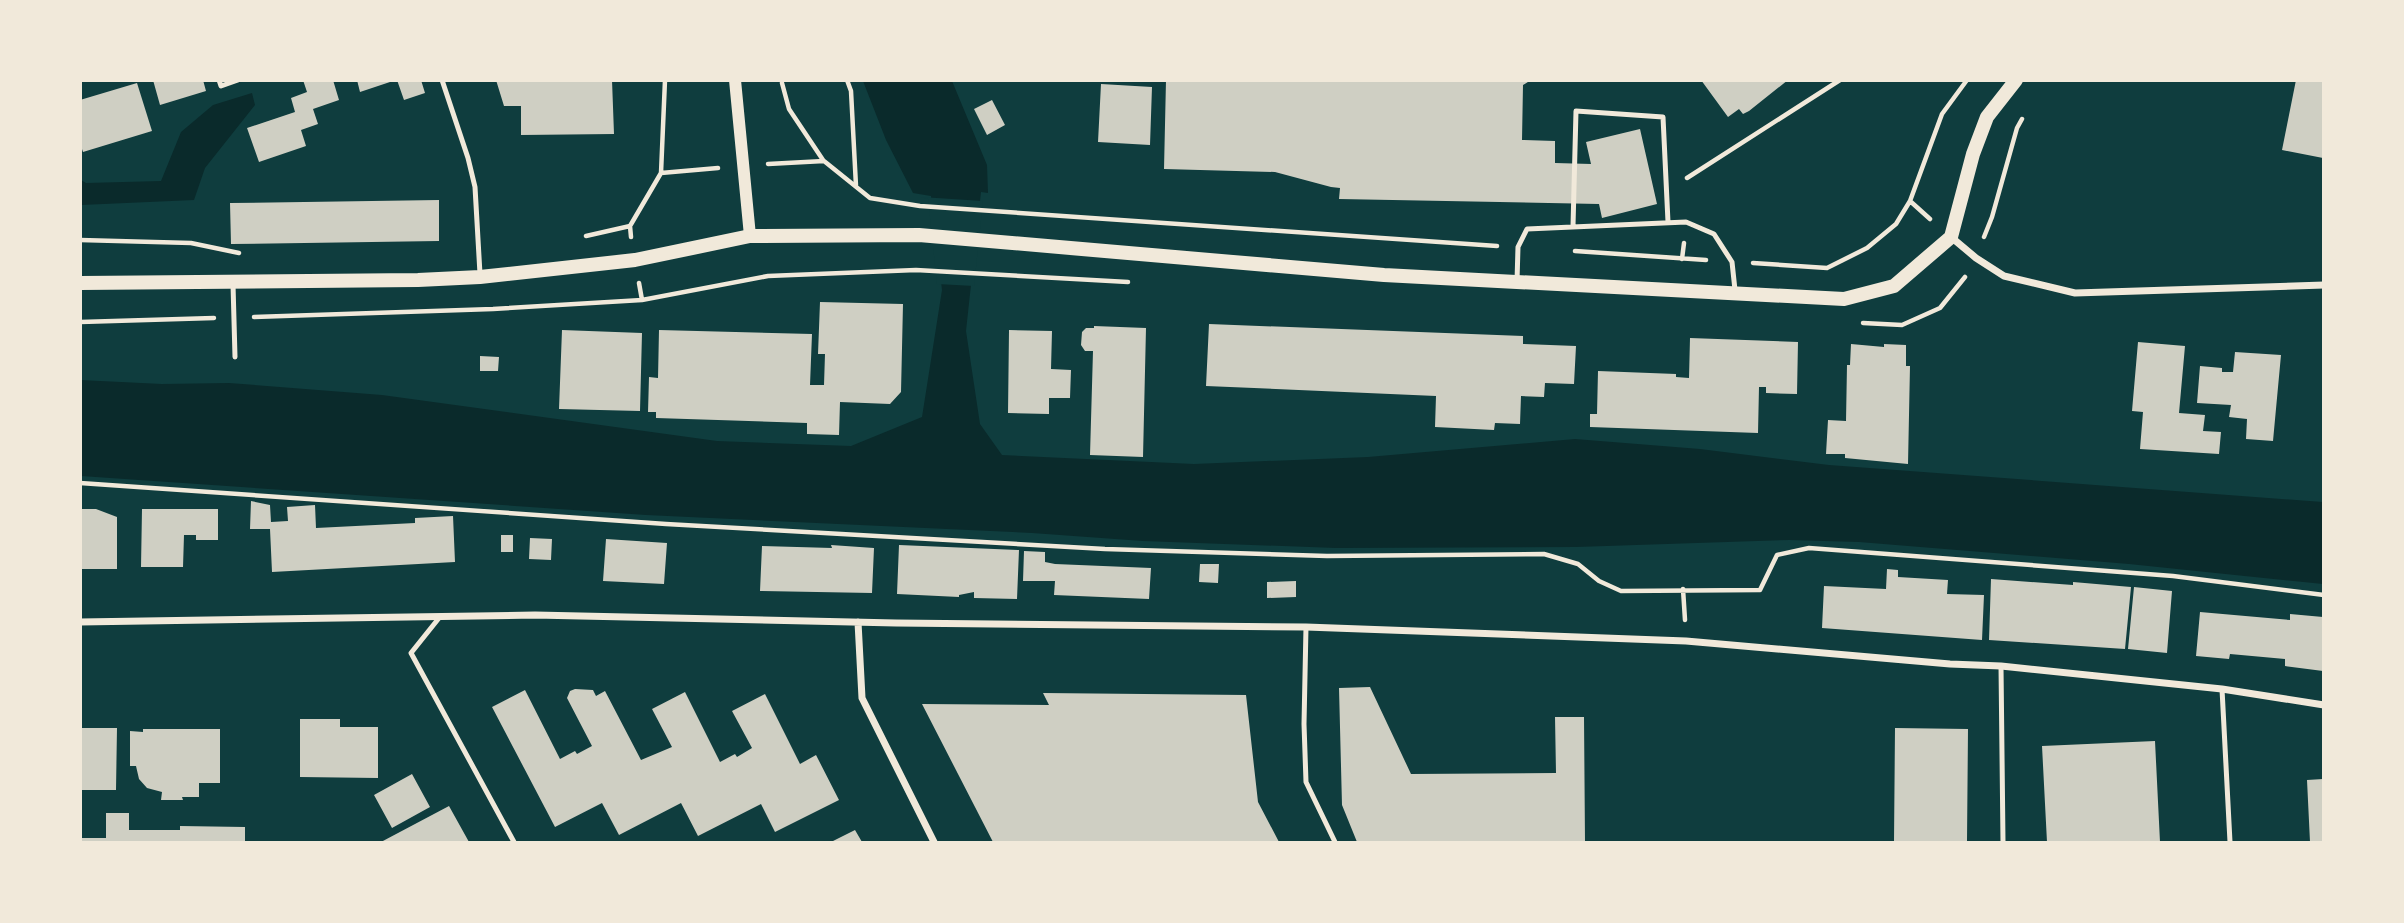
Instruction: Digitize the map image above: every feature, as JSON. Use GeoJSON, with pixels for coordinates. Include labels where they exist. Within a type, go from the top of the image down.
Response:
{"type":"FeatureCollection","features":[{"type":"Feature","properties":{"kind":"main road"},"geometry":{"type":"LineString","coordinates":[[80,283],[480,277],[635,260],[750,236],[919,235],[1384,275],[1844,299],[1894,286],[1951,237],[1973,154],[1987,117],[2016,80]]}},
{"type":"Feature","properties":{"kind":"street"},"geometry":{"type":"LineString","coordinates":[[735,80],[750,236]]}},
{"type":"Feature","properties":{"kind":"street"},"geometry":{"type":"LineString","coordinates":[[1951,237],[2004,276],[2075,293],[2323,285]]}},
{"type":"Feature","properties":{"kind":"street"},"geometry":{"type":"LineString","coordinates":[[80,622],[535,615],[1306,627],[1686,641],[2001,666],[2222,690],[2323,705]]}},
{"type":"Feature","properties":{"kind":"street"},"geometry":{"type":"LineString","coordinates":[[858,622],[862,698],[934,842]]}},
{"type":"Feature","properties":{"kind":"lane"},"geometry":{"type":"LineString","coordinates":[[219,80],[221,86],[238,80]]}},
{"type":"Feature","properties":{"kind":"lane"},"geometry":{"type":"LineString","coordinates":[[442,80],[475,187],[480,277]]}},
{"type":"Feature","properties":{"kind":"lane"},"geometry":{"type":"LineString","coordinates":[[1573,226],[1576,111],[1663,117],[1668,222]]}},
{"type":"Feature","properties":{"kind":"lane"},"geometry":{"type":"LineString","coordinates":[[1517,283],[1518,247],[1527,229],[1686,222],[1714,234],[1732,262],[1736,293]]}},
{"type":"Feature","properties":{"kind":"lane"},"geometry":{"type":"LineString","coordinates":[[233,282],[235,357]]}},
{"type":"Feature","properties":{"kind":"lane"},"geometry":{"type":"LineString","coordinates":[[439,618],[411,653],[514,842]]}},
{"type":"Feature","properties":{"kind":"lane"},"geometry":{"type":"LineString","coordinates":[[1306,627],[1306,782],[1335,842]]}},
{"type":"Feature","properties":{"kind":"lane"},"geometry":{"type":"LineString","coordinates":[[2001,666],[2003,842]]}},
{"type":"Feature","properties":{"kind":"lane"},"geometry":{"type":"LineString","coordinates":[[2222,690],[2230,842]]}},
{"type":"Feature","properties":{"kind":"path"},"geometry":{"type":"LineString","coordinates":[[635,260],[630,226],[661,173],[665,80]]}},
{"type":"Feature","properties":{"kind":"path"},"geometry":{"type":"LineString","coordinates":[[847,80],[856,187]]}},
{"type":"Feature","properties":{"kind":"path"},"geometry":{"type":"LineString","coordinates":[[1682,259],[1687,177],[1840,80]]}},
{"type":"Feature","properties":{"kind":"path"},"geometry":{"type":"LineString","coordinates":[[1573,251],[1827,268],[1867,248],[1896,224],[1910,201],[1942,114],[1967,80]]}},
{"type":"Feature","properties":{"kind":"path"},"geometry":{"type":"LineString","coordinates":[[782,83],[789,110],[824,161],[870,198],[920,206]]}},
{"type":"Feature","properties":{"kind":"path"},"geometry":{"type":"LineString","coordinates":[[1976,258],[1992,217],[2017,128],[2023,116]]}},
{"type":"Feature","properties":{"kind":"path"},"geometry":{"type":"LineString","coordinates":[[661,173],[824,161]]}},
{"type":"Feature","properties":{"kind":"path"},"geometry":{"type":"LineString","coordinates":[[929,206],[1518,247]]}},
{"type":"Feature","properties":{"kind":"path"},"geometry":{"type":"LineString","coordinates":[[577,237],[630,226]]}},
{"type":"Feature","properties":{"kind":"path"},"geometry":{"type":"LineString","coordinates":[[80,240],[191,243],[241,253]]}},
{"type":"Feature","properties":{"kind":"path"},"geometry":{"type":"LineString","coordinates":[[80,322],[494,309],[642,300],[768,276],[916,270],[989,275]]}},
{"type":"Feature","properties":{"kind":"path"},"geometry":{"type":"LineString","coordinates":[[80,483],[679,525],[1105,549],[1327,556],[1544,554],[1578,564],[1599,581],[1621,591],[1760,590],[1777,555],[1809,548],[2173,576],[2323,595]]}},
{"type":"Feature","properties":{"kind":"path"},"geometry":{"type":"LineString","coordinates":[[1683,589],[1686,641]]}},
{"type":"Feature","properties":{"kind":"water"},"geometry":{"type":"Polygon","coordinates":[[[863,81],[952,81],[987,165],[988,193],[981,192],[966,331],[980,424],[1002,455],[1194,464],[1368,457],[1575,439],[1700,449],[1829,465],[2323,502],[2323,584],[2129,564],[1859,542],[1789,540],[1576,547],[1336,548],[1143,541],[1032,533],[646,515],[81,476],[80,380],[162,384],[229,383],[382,395],[717,441],[851,446],[922,417],[942,290],[931,196],[913,193],[886,140],[863,81]]]}},
{"type":"Feature","properties":{"kind":"water"},"geometry":{"type":"Polygon","coordinates":[[[252,93],[255,105],[205,168],[194,200],[81,205],[81,180],[86,183],[161,181],[181,132],[213,105],[252,93]]]}},
{"type":"Feature","properties":{"kind":"pier"},"geometry":{"type":"Polygon","coordinates":[[[921,197],[983,201],[974,286],[937,284],[928,199],[921,197]]]}},
{"type":"Feature","properties":{"kind":"building"},"geometry":{"type":"Polygon","coordinates":[[[153,80],[203,80],[206,91],[160,105],[153,80]]]}},
{"type":"Feature","properties":{"kind":"building"},"geometry":{"type":"Polygon","coordinates":[[[303,80],[333,80],[339,100],[313,109],[318,124],[301,130],[306,146],[259,162],[247,128],[295,112],[291,98],[307,92],[303,80]]]}},
{"type":"Feature","properties":{"kind":"building"},"geometry":{"type":"Polygon","coordinates":[[[357,80],[393,80],[393,81],[360,92],[357,80]]]}},
{"type":"Feature","properties":{"kind":"building"},"geometry":{"type":"Polygon","coordinates":[[[397,80],[421,80],[425,93],[404,100],[397,80]]]}},
{"type":"Feature","properties":{"kind":"building"},"geometry":{"type":"Polygon","coordinates":[[[496,80],[612,80],[614,134],[521,135],[521,106],[504,106],[496,80]]]}},
{"type":"Feature","properties":{"kind":"building"},"geometry":{"type":"Polygon","coordinates":[[[1166,80],[1531,80],[1523,85],[1522,140],[1555,141],[1555,163],[1591,164],[1586,142],[1640,129],[1657,204],[1602,218],[1599,204],[1339,199],[1340,188],[1275,172],[1164,169],[1166,80]]]}},
{"type":"Feature","properties":{"kind":"building"},"geometry":{"type":"Polygon","coordinates":[[[1701,80],[1788,80],[1749,111],[1743,114],[1739,109],[1728,117],[1701,80]]]}},
{"type":"Feature","properties":{"kind":"building"},"geometry":{"type":"Polygon","coordinates":[[[2296,80],[2323,80],[2323,158],[2282,150],[2296,80]]]}},
{"type":"Feature","properties":{"kind":"building"},"geometry":{"type":"Polygon","coordinates":[[[137,83],[152,131],[83,152],[80,143],[80,100],[137,83]]]}},
{"type":"Feature","properties":{"kind":"building"},"geometry":{"type":"Polygon","coordinates":[[[1101,84],[1152,87],[1150,145],[1098,142],[1101,84]]]}},
{"type":"Feature","properties":{"kind":"building"},"geometry":{"type":"Polygon","coordinates":[[[992,100],[1005,125],[987,135],[974,109],[992,100]]]}},
{"type":"Feature","properties":{"kind":"building"},"geometry":{"type":"Polygon","coordinates":[[[439,200],[439,241],[231,244],[230,203],[439,200]]]}},
{"type":"Feature","properties":{"kind":"building"},"geometry":{"type":"Polygon","coordinates":[[[820,302],[903,304],[901,392],[890,404],[840,402],[839,435],[807,434],[807,423],[656,418],[656,412],[648,412],[649,377],[658,378],[659,330],[812,334],[810,385],[824,385],[825,354],[818,354],[820,302]]]}},
{"type":"Feature","properties":{"kind":"building"},"geometry":{"type":"Polygon","coordinates":[[[1209,324],[1523,336],[1523,344],[1576,346],[1574,384],[1545,383],[1544,397],[1521,396],[1520,424],[1495,423],[1494,430],[1435,427],[1436,396],[1206,386],[1209,324]]]}},
{"type":"Feature","properties":{"kind":"building"},"geometry":{"type":"Polygon","coordinates":[[[1094,326],[1146,328],[1143,457],[1090,455],[1093,351],[1085,351],[1081,345],[1082,332],[1094,326]]]}},
{"type":"Feature","properties":{"kind":"building"},"geometry":{"type":"Polygon","coordinates":[[[562,330],[642,333],[640,411],[559,409],[562,330]]]}},
{"type":"Feature","properties":{"kind":"building"},"geometry":{"type":"Polygon","coordinates":[[[1009,330],[1052,331],[1051,369],[1071,370],[1070,398],[1049,398],[1049,414],[1008,413],[1009,330]]]}},
{"type":"Feature","properties":{"kind":"building"},"geometry":{"type":"Polygon","coordinates":[[[1690,338],[1798,342],[1797,394],[1766,393],[1766,387],[1759,387],[1758,433],[1590,427],[1590,414],[1597,414],[1598,371],[1676,374],[1676,377],[1689,378],[1690,338]]]}},
{"type":"Feature","properties":{"kind":"building"},"geometry":{"type":"Polygon","coordinates":[[[2138,342],[2185,346],[2179,413],[2205,415],[2203,431],[2221,432],[2219,454],[2140,449],[2143,412],[2132,411],[2138,342]]]}},
{"type":"Feature","properties":{"kind":"building"},"geometry":{"type":"Polygon","coordinates":[[[1851,344],[1884,347],[1884,344],[1906,345],[1906,366],[1910,366],[1908,464],[1845,458],[1845,454],[1826,454],[1828,420],[1846,421],[1847,365],[1850,365],[1851,344]]]}},
{"type":"Feature","properties":{"kind":"building"},"geometry":{"type":"Polygon","coordinates":[[[2235,352],[2281,355],[2273,441],[2246,439],[2247,419],[2229,417],[2231,405],[2197,403],[2200,366],[2233,372],[2235,352]]]}},
{"type":"Feature","properties":{"kind":"building"},"geometry":{"type":"Polygon","coordinates":[[[480,356],[499,357],[498,371],[480,371],[480,356]]]}},
{"type":"Feature","properties":{"kind":"building"},"geometry":{"type":"Polygon","coordinates":[[[251,501],[270,505],[271,522],[288,521],[287,507],[315,505],[316,528],[415,523],[415,518],[453,516],[455,562],[272,572],[270,529],[250,529],[251,501]]]}},
{"type":"Feature","properties":{"kind":"building"},"geometry":{"type":"Polygon","coordinates":[[[80,509],[96,509],[117,517],[117,569],[80,569],[80,509]]]}},
{"type":"Feature","properties":{"kind":"building"},"geometry":{"type":"Polygon","coordinates":[[[142,509],[218,509],[218,540],[196,540],[196,535],[184,535],[183,567],[141,567],[142,509]]]}},
{"type":"Feature","properties":{"kind":"building"},"geometry":{"type":"Polygon","coordinates":[[[501,535],[513,535],[513,552],[501,552],[501,535]]]}},
{"type":"Feature","properties":{"kind":"building"},"geometry":{"type":"Polygon","coordinates":[[[530,538],[552,539],[551,560],[529,559],[530,538]]]}},
{"type":"Feature","properties":{"kind":"building"},"geometry":{"type":"Polygon","coordinates":[[[606,539],[667,543],[664,584],[603,581],[606,539]]]}},
{"type":"Feature","properties":{"kind":"building"},"geometry":{"type":"Polygon","coordinates":[[[831,545],[874,548],[872,593],[760,591],[762,546],[832,548],[831,545]]]}},
{"type":"Feature","properties":{"kind":"building"},"geometry":{"type":"Polygon","coordinates":[[[899,545],[1019,550],[1017,599],[974,598],[974,592],[959,597],[897,594],[899,545]]]}},
{"type":"Feature","properties":{"kind":"building"},"geometry":{"type":"Polygon","coordinates":[[[1024,551],[1045,552],[1045,562],[1055,564],[1151,568],[1149,599],[1054,595],[1055,581],[1023,581],[1024,551]]]}},
{"type":"Feature","properties":{"kind":"building"},"geometry":{"type":"Polygon","coordinates":[[[1200,564],[1219,564],[1218,583],[1199,582],[1200,564]]]}},
{"type":"Feature","properties":{"kind":"building"},"geometry":{"type":"Polygon","coordinates":[[[1887,569],[1898,570],[1898,577],[1948,580],[1947,594],[1984,595],[1982,640],[1822,628],[1824,586],[1886,589],[1887,569]]]}},
{"type":"Feature","properties":{"kind":"building"},"geometry":{"type":"Polygon","coordinates":[[[1991,579],[2131,587],[2125,649],[1989,640],[1991,579]]]}},
{"type":"Feature","properties":{"kind":"building"},"geometry":{"type":"Polygon","coordinates":[[[1296,581],[1296,597],[1267,598],[1267,582],[1296,581]]]}},
{"type":"Feature","properties":{"kind":"building"},"geometry":{"type":"Polygon","coordinates":[[[2134,587],[2172,591],[2167,653],[2128,649],[2134,587]]]}},
{"type":"Feature","properties":{"kind":"building"},"geometry":{"type":"Polygon","coordinates":[[[2200,612],[2290,620],[2290,614],[2323,617],[2323,671],[2285,666],[2285,659],[2230,654],[2229,659],[2196,656],[2200,612]]]}},
{"type":"Feature","properties":{"kind":"building"},"geometry":{"type":"Polygon","coordinates":[[[1370,687],[1411,774],[1556,773],[1555,717],[1584,717],[1585,842],[1357,842],[1342,805],[1339,688],[1370,687]]]}},
{"type":"Feature","properties":{"kind":"building"},"geometry":{"type":"Polygon","coordinates":[[[525,690],[560,759],[592,746],[567,698],[570,691],[593,690],[596,696],[605,691],[641,760],[672,747],[652,709],[685,692],[720,762],[735,754],[737,757],[752,748],[732,711],[765,694],[800,764],[816,755],[839,800],[775,832],[761,804],[698,836],[681,803],[619,835],[602,803],[555,827],[492,707],[525,690]]]}},
{"type":"Feature","properties":{"kind":"building"},"geometry":{"type":"Polygon","coordinates":[[[1043,693],[1246,695],[1258,802],[1279,842],[993,842],[922,704],[1049,705],[1043,693]]]}},
{"type":"Feature","properties":{"kind":"building"},"geometry":{"type":"Polygon","coordinates":[[[300,719],[340,719],[340,727],[378,727],[378,778],[300,777],[300,719]]]}},
{"type":"Feature","properties":{"kind":"building"},"geometry":{"type":"Polygon","coordinates":[[[80,728],[117,728],[116,790],[80,790],[80,728]]]}},
{"type":"Feature","properties":{"kind":"building"},"geometry":{"type":"Polygon","coordinates":[[[1895,728],[1968,729],[1967,842],[1894,842],[1895,728]]]}},
{"type":"Feature","properties":{"kind":"building"},"geometry":{"type":"Polygon","coordinates":[[[143,729],[220,729],[220,783],[199,783],[199,797],[161,800],[162,792],[147,788],[139,779],[136,766],[130,766],[130,731],[143,732],[143,729]]]}},
{"type":"Feature","properties":{"kind":"building"},"geometry":{"type":"Polygon","coordinates":[[[2155,741],[2160,842],[2047,842],[2042,746],[2155,741]]]}},
{"type":"Feature","properties":{"kind":"building"},"geometry":{"type":"Polygon","coordinates":[[[412,774],[430,807],[392,828],[374,795],[412,774]]]}},
{"type":"Feature","properties":{"kind":"building"},"geometry":{"type":"Polygon","coordinates":[[[2323,779],[2323,842],[2310,842],[2307,780],[2323,779]]]}},
{"type":"Feature","properties":{"kind":"building"},"geometry":{"type":"Polygon","coordinates":[[[449,806],[469,842],[381,842],[449,806]]]}},
{"type":"Feature","properties":{"kind":"building"},"geometry":{"type":"Polygon","coordinates":[[[106,813],[129,813],[129,830],[180,830],[180,826],[245,827],[245,842],[81,842],[81,838],[106,838],[106,813]]]}},
{"type":"Feature","properties":{"kind":"building"},"geometry":{"type":"Polygon","coordinates":[[[855,830],[862,842],[831,842],[855,830]]]}}]}
